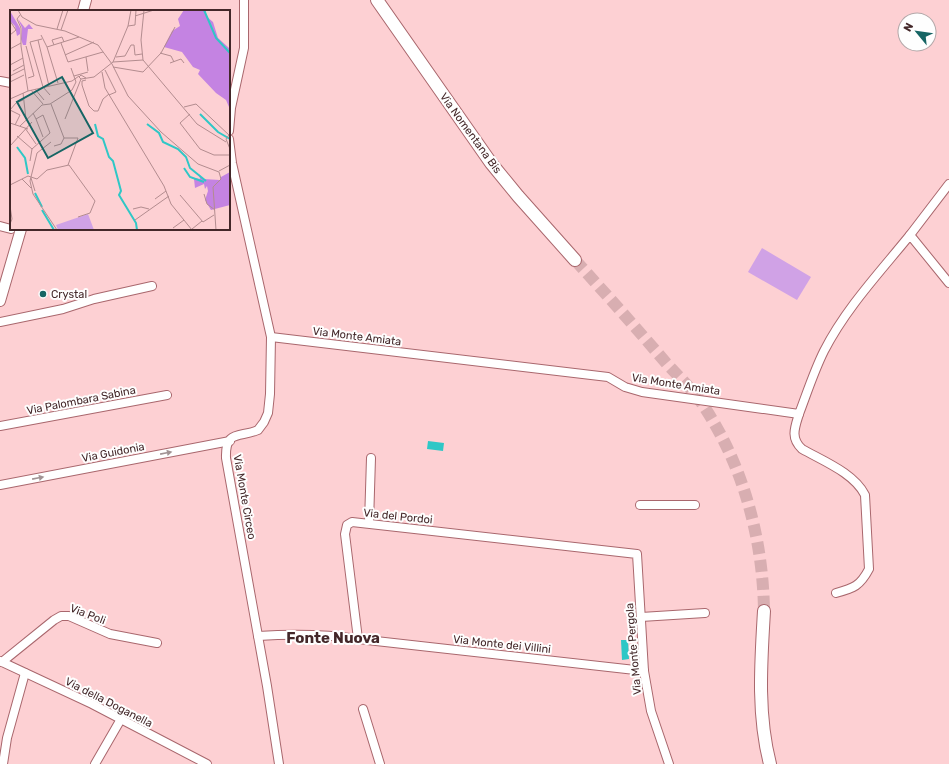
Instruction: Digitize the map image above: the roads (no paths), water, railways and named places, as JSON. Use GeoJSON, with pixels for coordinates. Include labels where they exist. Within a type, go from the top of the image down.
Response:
{"type":"FeatureCollection","features":[{"type":"Feature","properties":{"kind":"main road","name":"Via Nomentana Bis"},"geometry":{"type":"LineString","coordinates":[[377,0],[492,162],[518,196],[575,260]]}},
{"type":"Feature","properties":{"kind":"main road"},"geometry":{"type":"LineString","coordinates":[[764,611],[761,698],[764,730],[770,764]]}},
{"type":"Feature","properties":{"kind":"street"},"geometry":{"type":"LineString","coordinates":[[83,10],[86,0]]}},
{"type":"Feature","properties":{"kind":"street"},"geometry":{"type":"LineString","coordinates":[[230,120],[231,108],[244,48],[244,0]]}},
{"type":"Feature","properties":{"kind":"street"},"geometry":{"type":"LineString","coordinates":[[0,81],[10,83]]}},
{"type":"Feature","properties":{"kind":"street","name":"Via Monte Circeo"},"geometry":{"type":"LineString","coordinates":[[230,147],[232,163],[271,337],[270,394],[267,418],[258,430],[238,434],[230,441],[226,449],[226,463],[258,636],[279,764]]}},
{"type":"Feature","properties":{"kind":"street"},"geometry":{"type":"LineString","coordinates":[[836,593],[853,588],[864,579],[869,569],[865,495],[860,485],[852,478],[802,449],[794,438],[794,431],[818,364],[832,337],[858,300],[949,184]]}},
{"type":"Feature","properties":{"kind":"street"},"geometry":{"type":"LineString","coordinates":[[0,226],[10,228]]}},
{"type":"Feature","properties":{"kind":"street"},"geometry":{"type":"LineString","coordinates":[[0,301],[16,230]]}},
{"type":"Feature","properties":{"kind":"street"},"geometry":{"type":"LineString","coordinates":[[910,235],[949,283]]}},
{"type":"Feature","properties":{"kind":"street"},"geometry":{"type":"LineString","coordinates":[[0,322],[64,309],[94,299],[152,286]]}},
{"type":"Feature","properties":{"kind":"street","name":"Via Monte Amiata"},"geometry":{"type":"LineString","coordinates":[[271,337],[608,377],[626,387],[642,392],[799,414]]}},
{"type":"Feature","properties":{"kind":"street","name":"Via Palombara Sabina"},"geometry":{"type":"LineString","coordinates":[[0,426],[167,395]]}},
{"type":"Feature","properties":{"kind":"street","name":"Via Guidonia"},"geometry":{"type":"LineString","coordinates":[[0,485],[230,441]]}},
{"type":"Feature","properties":{"kind":"street"},"geometry":{"type":"LineString","coordinates":[[369,523],[371,458]]}},
{"type":"Feature","properties":{"kind":"street"},"geometry":{"type":"LineString","coordinates":[[640,505],[695,505]]}},
{"type":"Feature","properties":{"kind":"street","name":"Via del Pordoi"},"geometry":{"type":"LineString","coordinates":[[358,639],[345,531],[347,525],[352,522],[637,554]]}},
{"type":"Feature","properties":{"kind":"street","name":"Via Monte Pergola"},"geometry":{"type":"LineString","coordinates":[[637,554],[644,671],[651,711],[669,764]]}},
{"type":"Feature","properties":{"kind":"street"},"geometry":{"type":"LineString","coordinates":[[641,616],[705,613]]}},
{"type":"Feature","properties":{"kind":"street","name":"Via Poli"},"geometry":{"type":"LineString","coordinates":[[1,662],[61,616],[71,617],[116,636],[157,643]]}},
{"type":"Feature","properties":{"kind":"street"},"geometry":{"type":"LineString","coordinates":[[258,636],[300,634],[358,639]]}},
{"type":"Feature","properties":{"kind":"street","name":"Via Monte dei Villini"},"geometry":{"type":"LineString","coordinates":[[358,639],[644,671]]}},
{"type":"Feature","properties":{"kind":"street","name":"Via della Doganella"},"geometry":{"type":"LineString","coordinates":[[1,662],[92,704],[207,764]]}},
{"type":"Feature","properties":{"kind":"street"},"geometry":{"type":"LineString","coordinates":[[3,764],[8,734],[25,673]]}},
{"type":"Feature","properties":{"kind":"street"},"geometry":{"type":"LineString","coordinates":[[363,709],[380,764]]}},
{"type":"Feature","properties":{"kind":"street"},"geometry":{"type":"LineString","coordinates":[[95,764],[121,719]]}},
{"type":"Feature","properties":{"kind":"water"},"geometry":{"type":"Polygon","coordinates":[[[428,441],[444,443],[443,451],[427,449],[428,441]]]}},
{"type":"Feature","properties":{"kind":"water"},"geometry":{"type":"Polygon","coordinates":[[[621,640],[628,640],[629,659],[622,660],[621,640]]]}},
{"type":"Feature","properties":{"kind":"tunnel"},"geometry":{"type":"LineString","coordinates":[[575,260],[692,391],[701,402],[719,431],[731,455],[749,505],[760,558],[764,611]]}},
{"type":"Feature","properties":{"kind":"place","name":"Crystal"},"geometry":{"type":"Point","coordinates":[43,294]}},
{"type":"Feature","properties":{"kind":"district","name":"Fonte Nuova"},"geometry":{"type":"Point","coordinates":[333,638]}}]}
